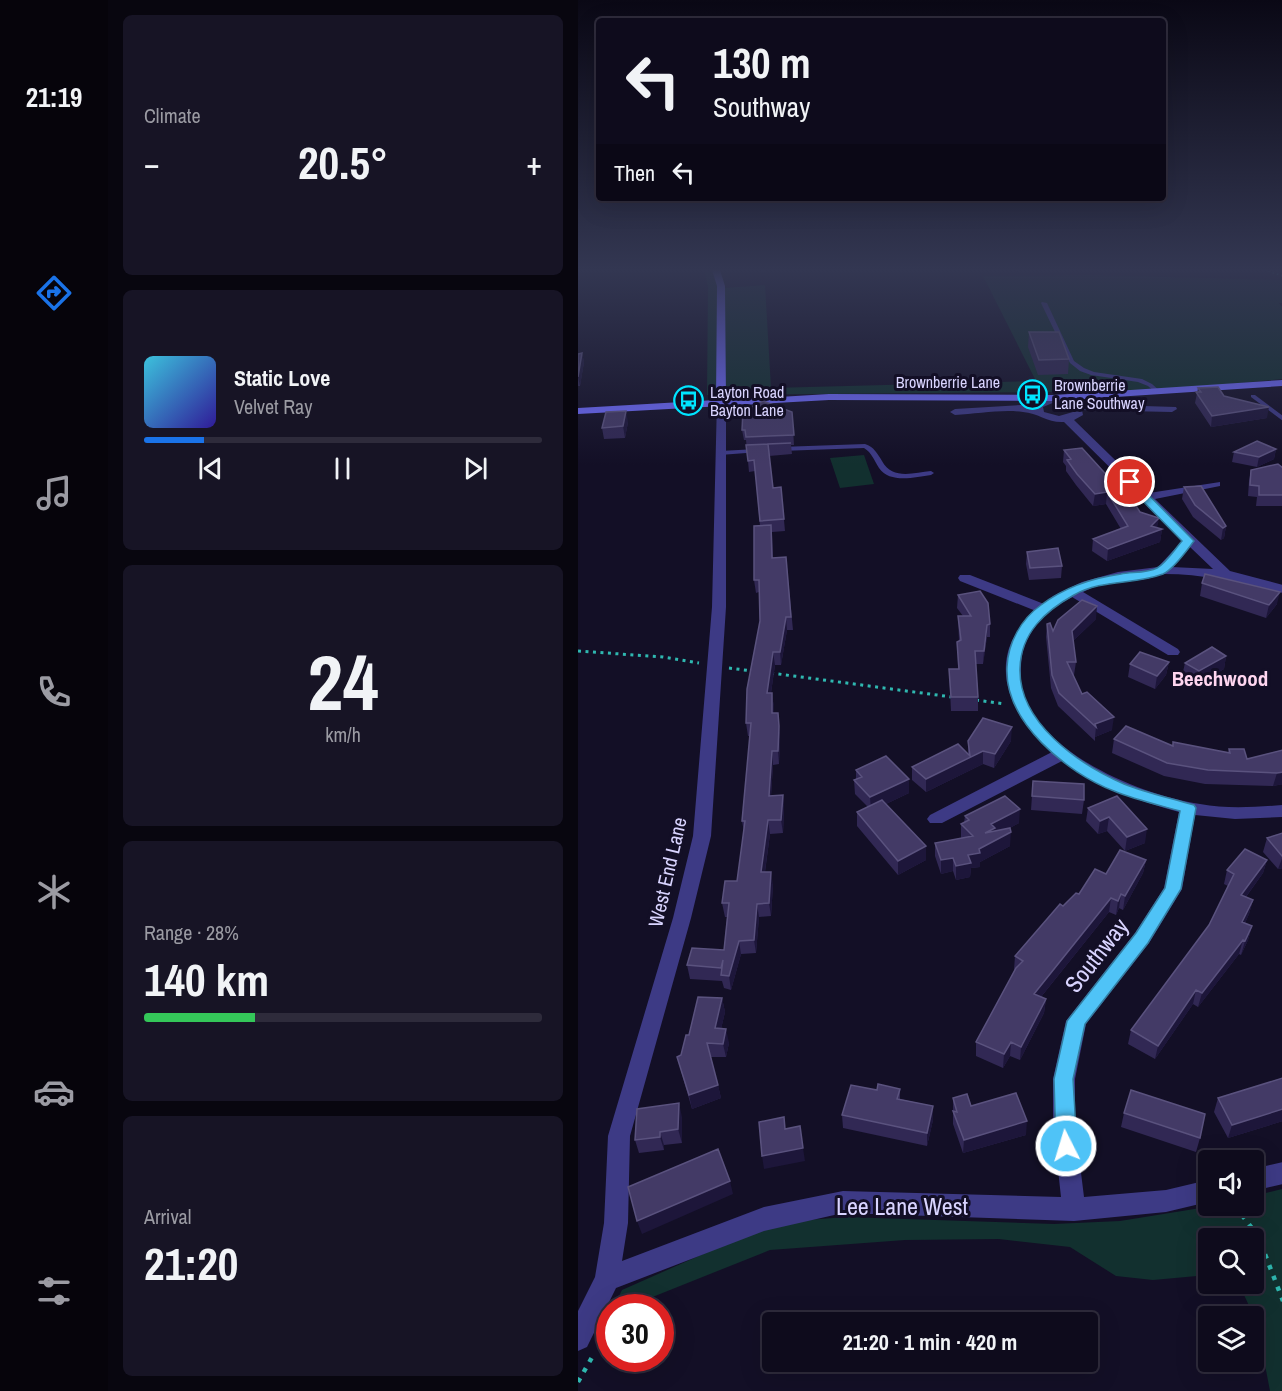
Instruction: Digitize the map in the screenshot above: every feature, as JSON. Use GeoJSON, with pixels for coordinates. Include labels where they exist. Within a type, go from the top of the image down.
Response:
{"type":"FeatureCollection","features":[{"type":"Feature","properties":{"kind":"street"},"geometry":{"type":"LineString","coordinates":[[721,335],[721,402]]}},
{"type":"Feature","properties":{"kind":"street","name":"Brownberrie Lane"},"geometry":{"type":"LineString","coordinates":[[578,411],[840,397],[1054,398],[1159,393],[1283,383]]}},
{"type":"Feature","properties":{"kind":"street"},"geometry":{"type":"LineString","coordinates":[[1037,411],[1038,406],[1054,398],[1078,407],[1172,409]]}},
{"type":"Feature","properties":{"kind":"street","name":"West End Lane"},"geometry":{"type":"LineString","coordinates":[[578,1338],[607,1279],[616,1223],[619,1136],[682,918],[702,836],[719,607],[721,402]]}},
{"type":"Feature","properties":{"kind":"street"},"geometry":{"type":"LineString","coordinates":[[955,412],[1020,408],[1037,411],[1048,418],[1067,419],[1079,413],[1078,407]]}},
{"type":"Feature","properties":{"kind":"street"},"geometry":{"type":"LineString","coordinates":[[1067,419],[1225,574]]}},
{"type":"Feature","properties":{"kind":"street"},"geometry":{"type":"LineString","coordinates":[[1145,497],[1216,484]]}},
{"type":"Feature","properties":{"kind":"street"},"geometry":{"type":"LineString","coordinates":[[1161,571],[1189,541]]}},
{"type":"Feature","properties":{"kind":"street"},"geometry":{"type":"LineString","coordinates":[[1283,589],[1225,574],[1161,571],[1099,581],[1072,591],[1044,609],[1025,629],[1014,654],[1013,680],[1022,706],[1039,732],[1062,754],[1118,787],[1188,808],[1248,814],[1283,811]]}},
{"type":"Feature","properties":{"kind":"street"},"geometry":{"type":"LineString","coordinates":[[965,578],[1044,609]]}},
{"type":"Feature","properties":{"kind":"street"},"geometry":{"type":"LineString","coordinates":[[1072,591],[1173,652]]}},
{"type":"Feature","properties":{"kind":"street"},"geometry":{"type":"LineString","coordinates":[[936,819],[1062,754]]}},
{"type":"Feature","properties":{"kind":"street","name":"Southway"},"geometry":{"type":"LineString","coordinates":[[1074,1209],[1064,1124],[1064,1079],[1076,1021],[1142,938],[1173,889],[1188,808]]}},
{"type":"Feature","properties":{"kind":"street"},"geometry":{"type":"LineString","coordinates":[[1264,1177],[1283,1173]]}},
{"type":"Feature","properties":{"kind":"street","name":"Lee Lane West"},"geometry":{"type":"LineString","coordinates":[[607,1279],[764,1219],[843,1202],[1074,1209],[1166,1201],[1198,1193]]}},
{"type":"Feature","properties":{"kind":"lane"},"geometry":{"type":"LineString","coordinates":[[1059,335],[1072,362],[1079,369],[1102,377],[1145,382],[1159,393]]}},
{"type":"Feature","properties":{"kind":"lane"},"geometry":{"type":"LineString","coordinates":[[1253,396],[1283,419]]}},
{"type":"Feature","properties":{"kind":"lane"},"geometry":{"type":"LineString","coordinates":[[720,453],[865,446],[873,450],[884,470],[891,475],[931,473]]}},
{"type":"Feature","properties":{"kind":"path"},"geometry":{"type":"LineString","coordinates":[[578,651],[663,657],[714,666],[963,698]]}},
{"type":"Feature","properties":{"kind":"path"},"geometry":{"type":"LineString","coordinates":[[974,700],[1022,706]]}},
{"type":"Feature","properties":{"kind":"path"},"geometry":{"type":"LineString","coordinates":[[1243,1216],[1258,1236],[1283,1301]]}},
{"type":"Feature","properties":{"kind":"path"},"geometry":{"type":"LineString","coordinates":[[578,1382],[596,1351]]}},
{"type":"Feature","properties":{"kind":"green space"},"geometry":{"type":"Polygon","coordinates":[[[708,335],[768,335],[771,388],[1036,381],[1013,335],[1283,335],[1282,379],[1157,391],[707,395],[708,335]]]}},
{"type":"Feature","properties":{"kind":"green space"},"geometry":{"type":"Polygon","coordinates":[[[864,455],[874,484],[840,488],[830,458],[864,455]]]}},
{"type":"Feature","properties":{"kind":"green space"},"geometry":{"type":"Polygon","coordinates":[[[1282,1189],[1282,1391],[1270,1391],[1264,1360],[1264,1306],[1249,1306],[1244,1294],[1264,1294],[1264,1228],[1198,1228],[1198,1276],[1153,1280],[1116,1276],[1070,1247],[999,1239],[905,1240],[770,1250],[660,1294],[620,1294],[622,1290],[746,1235],[794,1221],[846,1217],[1054,1224],[1120,1221],[1198,1208],[1198,1216],[1264,1216],[1264,1193],[1282,1189]]]}},
{"type":"Feature","properties":{"kind":"building"},"geometry":{"type":"Polygon","coordinates":[[[1030,335],[1060,335],[1069,359],[1039,360],[1030,335]]]}},
{"type":"Feature","properties":{"kind":"building"},"geometry":{"type":"Polygon","coordinates":[[[582,353],[578,377],[578,354],[582,353]]]}},
{"type":"Feature","properties":{"kind":"building"},"geometry":{"type":"Polygon","coordinates":[[[1218,387],[1224,396],[1269,407],[1212,416],[1196,392],[1201,392],[1198,388],[1218,387]]]}},
{"type":"Feature","properties":{"kind":"building"},"geometry":{"type":"Polygon","coordinates":[[[763,401],[792,412],[794,435],[746,437],[745,430],[742,430],[743,411],[763,401]]]}},
{"type":"Feature","properties":{"kind":"building"},"geometry":{"type":"Polygon","coordinates":[[[626,411],[623,426],[602,428],[606,412],[626,411]]]}},
{"type":"Feature","properties":{"kind":"building"},"geometry":{"type":"Polygon","coordinates":[[[1257,441],[1276,449],[1259,457],[1234,452],[1257,441]]]}},
{"type":"Feature","properties":{"kind":"building"},"geometry":{"type":"Polygon","coordinates":[[[768,444],[773,488],[781,487],[784,519],[760,521],[754,460],[748,461],[746,445],[768,444]]]}},
{"type":"Feature","properties":{"kind":"building"},"geometry":{"type":"Polygon","coordinates":[[[1082,448],[1113,482],[1117,482],[1129,495],[1140,512],[1159,518],[1151,526],[1162,529],[1108,549],[1093,539],[1128,526],[1107,492],[1095,494],[1067,460],[1071,459],[1064,450],[1082,448]]]}},
{"type":"Feature","properties":{"kind":"building"},"geometry":{"type":"Polygon","coordinates":[[[1278,464],[1283,468],[1283,495],[1259,495],[1259,486],[1250,485],[1251,470],[1278,464]]]}},
{"type":"Feature","properties":{"kind":"building"},"geometry":{"type":"Polygon","coordinates":[[[1201,486],[1226,526],[1223,528],[1195,505],[1184,487],[1201,486]]]}},
{"type":"Feature","properties":{"kind":"building"},"geometry":{"type":"Polygon","coordinates":[[[771,525],[772,558],[786,557],[791,617],[786,617],[780,652],[773,652],[767,693],[772,693],[772,713],[778,713],[779,726],[778,751],[772,751],[769,796],[783,795],[781,820],[768,820],[761,872],[771,872],[769,903],[757,904],[754,940],[739,941],[729,976],[721,975],[723,960],[721,968],[687,965],[692,948],[724,950],[729,903],[722,903],[725,881],[737,881],[745,821],[742,821],[751,723],[746,723],[747,689],[760,621],[759,580],[754,580],[754,526],[771,525]]]}},
{"type":"Feature","properties":{"kind":"building"},"geometry":{"type":"Polygon","coordinates":[[[1058,548],[1062,566],[1030,568],[1027,552],[1058,548]]]}},
{"type":"Feature","properties":{"kind":"building"},"geometry":{"type":"Polygon","coordinates":[[[1205,574],[1280,592],[1269,605],[1202,583],[1205,574]]]}},
{"type":"Feature","properties":{"kind":"building"},"geometry":{"type":"Polygon","coordinates":[[[980,591],[988,603],[990,624],[987,625],[984,651],[975,651],[978,697],[951,697],[949,669],[959,669],[957,642],[961,640],[958,616],[971,616],[958,595],[980,591]]]}},
{"type":"Feature","properties":{"kind":"building"},"geometry":{"type":"Polygon","coordinates":[[[1082,600],[1097,606],[1072,631],[1076,662],[1067,662],[1082,694],[1087,692],[1114,717],[1095,724],[1096,727],[1059,693],[1052,675],[1047,624],[1050,623],[1053,631],[1058,620],[1082,600]]]}},
{"type":"Feature","properties":{"kind":"building"},"geometry":{"type":"Polygon","coordinates":[[[1212,647],[1226,656],[1199,671],[1185,663],[1212,647]]]}},
{"type":"Feature","properties":{"kind":"building"},"geometry":{"type":"Polygon","coordinates":[[[1140,652],[1169,662],[1157,676],[1130,664],[1140,652]]]}},
{"type":"Feature","properties":{"kind":"building"},"geometry":{"type":"Polygon","coordinates":[[[983,718],[1012,727],[995,754],[983,751],[926,779],[912,767],[958,744],[970,756],[968,741],[983,718]]]}},
{"type":"Feature","properties":{"kind":"building"},"geometry":{"type":"Polygon","coordinates":[[[1126,726],[1173,746],[1173,742],[1230,753],[1229,749],[1244,749],[1247,759],[1283,750],[1283,772],[1208,770],[1167,763],[1114,739],[1126,726]]]}},
{"type":"Feature","properties":{"kind":"building"},"geometry":{"type":"Polygon","coordinates":[[[886,756],[909,779],[870,797],[854,780],[862,777],[856,770],[886,756]]]}},
{"type":"Feature","properties":{"kind":"building"},"geometry":{"type":"Polygon","coordinates":[[[1033,781],[1084,784],[1084,800],[1032,796],[1033,781]]]}},
{"type":"Feature","properties":{"kind":"building"},"geometry":{"type":"Polygon","coordinates":[[[1005,796],[1020,809],[991,824],[995,828],[985,833],[1010,828],[1011,832],[979,849],[980,853],[968,855],[971,863],[956,866],[953,858],[941,860],[935,843],[973,836],[961,824],[969,820],[965,816],[1005,796]]]}},
{"type":"Feature","properties":{"kind":"building"},"geometry":{"type":"Polygon","coordinates":[[[1117,796],[1147,829],[1127,837],[1109,817],[1100,821],[1088,808],[1117,796]]]}},
{"type":"Feature","properties":{"kind":"building"},"geometry":{"type":"Polygon","coordinates":[[[882,800],[926,846],[898,861],[857,812],[882,800]]]}},
{"type":"Feature","properties":{"kind":"building"},"geometry":{"type":"Polygon","coordinates":[[[1283,833],[1283,856],[1282,856],[1267,838],[1283,833]]]}},
{"type":"Feature","properties":{"kind":"building"},"geometry":{"type":"Polygon","coordinates":[[[1245,849],[1267,860],[1241,895],[1253,900],[1242,922],[1252,926],[1245,941],[1243,940],[1202,993],[1196,990],[1158,1046],[1131,1030],[1209,925],[1234,874],[1227,870],[1245,849]]]}},
{"type":"Feature","properties":{"kind":"building"},"geometry":{"type":"Polygon","coordinates":[[[1120,850],[1146,860],[1125,896],[1121,894],[1118,901],[1111,898],[1034,994],[1046,999],[1021,1047],[1011,1042],[1004,1054],[976,1042],[1016,968],[1023,961],[1015,956],[1060,904],[1063,906],[1076,893],[1079,894],[1095,869],[1106,874],[1120,850]]]}},
{"type":"Feature","properties":{"kind":"building"},"geometry":{"type":"Polygon","coordinates":[[[698,997],[722,998],[715,1028],[726,1029],[723,1044],[707,1043],[718,1085],[689,1095],[677,1057],[681,1055],[686,1035],[689,1035],[698,997]]]}},
{"type":"Feature","properties":{"kind":"building"},"geometry":{"type":"Polygon","coordinates":[[[1283,1078],[1283,1109],[1232,1125],[1218,1098],[1283,1078]]]}},
{"type":"Feature","properties":{"kind":"building"},"geometry":{"type":"Polygon","coordinates":[[[878,1084],[900,1089],[897,1099],[933,1106],[927,1133],[842,1115],[851,1085],[877,1090],[878,1084]]]}},
{"type":"Feature","properties":{"kind":"building"},"geometry":{"type":"Polygon","coordinates":[[[1131,1090],[1205,1114],[1200,1138],[1124,1113],[1131,1090]]]}},
{"type":"Feature","properties":{"kind":"building"},"geometry":{"type":"Polygon","coordinates":[[[1016,1093],[1027,1121],[964,1140],[953,1111],[957,1112],[953,1098],[967,1094],[971,1106],[1016,1093]]]}},
{"type":"Feature","properties":{"kind":"building"},"geometry":{"type":"Polygon","coordinates":[[[679,1103],[678,1129],[660,1132],[660,1137],[635,1140],[637,1109],[679,1103]]]}},
{"type":"Feature","properties":{"kind":"building"},"geometry":{"type":"Polygon","coordinates":[[[784,1117],[785,1129],[800,1126],[803,1148],[762,1156],[759,1122],[784,1117]]]}},
{"type":"Feature","properties":{"kind":"building"},"geometry":{"type":"Polygon","coordinates":[[[718,1149],[730,1181],[637,1221],[628,1187],[718,1149]]]}},
{"type":"Feature","properties":{"kind":"place","name":"Brownberrie Lane Southway"},"geometry":{"type":"Point","coordinates":[1033,394]}},
{"type":"Feature","properties":{"kind":"place","name":"Layton Road Bayton Lane"},"geometry":{"type":"Point","coordinates":[689,401]}},
{"type":"Feature","properties":{"kind":"district","name":"Beechwood"},"geometry":{"type":"Point","coordinates":[1220,678]}},
{"type":"Feature","properties":{"kind":"route"},"geometry":{"type":"LineString","coordinates":[[1066,1146],[1064,1079],[1076,1021],[1142,938],[1173,889],[1188,808],[1118,787],[1062,754],[1039,732],[1022,706],[1013,680],[1014,654],[1025,629],[1044,609],[1072,591],[1099,581],[1128,574],[1161,571],[1189,541],[1130,482]]}}]}
